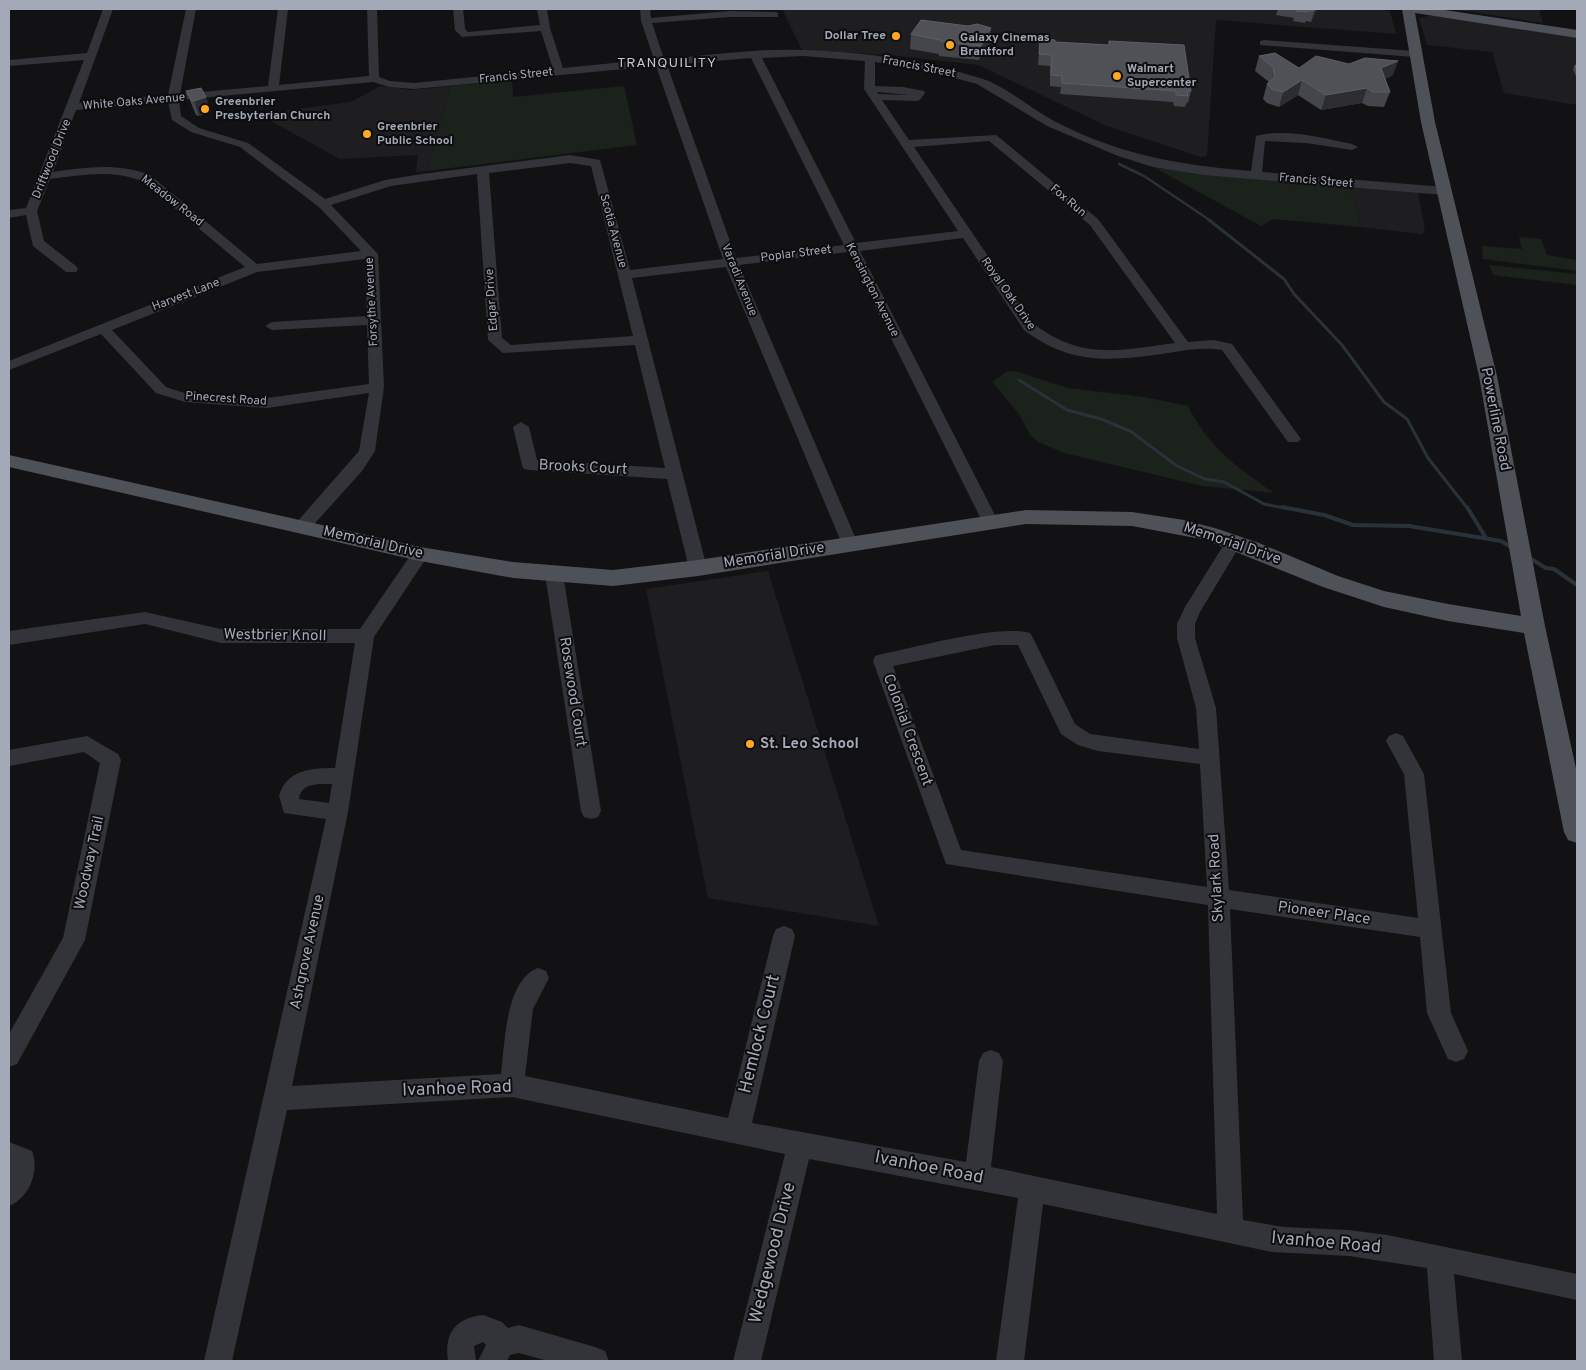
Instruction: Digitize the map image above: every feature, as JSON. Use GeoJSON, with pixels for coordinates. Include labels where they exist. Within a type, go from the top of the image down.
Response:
{"type":"FeatureCollection","features":[{"type":"Feature","properties":{"kind":"main road","name":"Powerline Road"},"geometry":{"type":"LineString","coordinates":[[1408,9],[1414,54],[1488,376],[1534,626],[1577,832]]}},
{"type":"Feature","properties":{"kind":"main road"},"geometry":{"type":"LineString","coordinates":[[1415,9],[1577,34]]}},
{"type":"Feature","properties":{"kind":"main road","name":"Memorial Drive"},"geometry":{"type":"LineString","coordinates":[[9,460],[420,554],[513,570],[613,578],[698,568],[1026,517],[1068,516],[1137,519],[1174,525],[1234,542],[1360,592],[1449,613],[1534,626]]}},
{"type":"Feature","properties":{"kind":"street","name":"Driftwood Drive"},"geometry":{"type":"LineString","coordinates":[[71,269],[38,243],[31,211],[46,176],[108,9]]}},
{"type":"Feature","properties":{"kind":"street"},"geometry":{"type":"LineString","coordinates":[[173,99],[192,9]]}},
{"type":"Feature","properties":{"kind":"street"},"geometry":{"type":"LineString","coordinates":[[273,89],[283,9]]}},
{"type":"Feature","properties":{"kind":"street"},"geometry":{"type":"LineString","coordinates":[[372,9],[374,78]]}},
{"type":"Feature","properties":{"kind":"street"},"geometry":{"type":"LineString","coordinates":[[458,9],[460,30],[466,34],[545,28]]}},
{"type":"Feature","properties":{"kind":"street"},"geometry":{"type":"LineString","coordinates":[[542,9],[545,28],[559,72]]}},
{"type":"Feature","properties":{"kind":"street","name":"Varadi Avenue"},"geometry":{"type":"LineString","coordinates":[[644,9],[646,21],[730,262],[850,544]]}},
{"type":"Feature","properties":{"kind":"street"},"geometry":{"type":"LineString","coordinates":[[646,21],[730,14],[775,15]]}},
{"type":"Feature","properties":{"kind":"street"},"geometry":{"type":"LineString","coordinates":[[1264,43],[1414,54]]}},
{"type":"Feature","properties":{"kind":"street","name":"Francis Street"},"geometry":{"type":"LineString","coordinates":[[374,78],[389,84],[414,86],[661,62],[756,55],[802,53],[870,58],[918,65],[981,82],[1051,124],[1122,154],[1153,163],[1256,176],[1444,191]]}},
{"type":"Feature","properties":{"kind":"street","name":"Kensington Avenue"},"geometry":{"type":"LineString","coordinates":[[756,55],[851,248],[991,523]]}},
{"type":"Feature","properties":{"kind":"street"},"geometry":{"type":"LineString","coordinates":[[9,63],[89,56]]}},
{"type":"Feature","properties":{"kind":"street","name":"Royal Oak Drive"},"geometry":{"type":"LineString","coordinates":[[870,58],[872,93],[1029,327],[1039,336],[1080,350],[1110,356],[1184,346],[1220,344],[1227,347],[1293,438]]}},
{"type":"Feature","properties":{"kind":"street","name":"White Oaks Avenue"},"geometry":{"type":"LineString","coordinates":[[72,107],[173,99],[374,78]]}},
{"type":"Feature","properties":{"kind":"street","name":"Forsythe Avenue"},"geometry":{"type":"LineString","coordinates":[[173,99],[176,118],[195,130],[244,145],[323,204],[371,254],[377,387],[367,451],[351,473],[302,527]]}},
{"type":"Feature","properties":{"kind":"street","name":"Fox Run"},"geometry":{"type":"LineString","coordinates":[[905,144],[992,137],[1094,222],[1184,346]]}},
{"type":"Feature","properties":{"kind":"street"},"geometry":{"type":"LineString","coordinates":[[1256,176],[1260,138],[1285,138],[1352,147]]}},
{"type":"Feature","properties":{"kind":"street","name":"Scotia Avenue"},"geometry":{"type":"LineString","coordinates":[[323,204],[389,183],[570,159],[596,163],[698,568]]}},
{"type":"Feature","properties":{"kind":"street","name":"Meadow Road"},"geometry":{"type":"LineString","coordinates":[[46,176],[113,168],[134,172],[146,178],[254,268]]}},
{"type":"Feature","properties":{"kind":"street","name":"Edgar Drive"},"geometry":{"type":"LineString","coordinates":[[483,170],[495,340],[508,350],[641,340]]}},
{"type":"Feature","properties":{"kind":"street"},"geometry":{"type":"LineString","coordinates":[[9,214],[31,211]]}},
{"type":"Feature","properties":{"kind":"street","name":"Poplar Street"},"geometry":{"type":"LineString","coordinates":[[625,275],[967,234]]}},
{"type":"Feature","properties":{"kind":"street","name":"Harvest Lane"},"geometry":{"type":"LineString","coordinates":[[12,359],[103,328],[254,268],[371,254]]}},
{"type":"Feature","properties":{"kind":"street"},"geometry":{"type":"LineString","coordinates":[[272,326],[373,320]]}},
{"type":"Feature","properties":{"kind":"street","name":"Pinecrest Road"},"geometry":{"type":"LineString","coordinates":[[103,328],[161,390],[186,398],[267,403],[377,387]]}},
{"type":"Feature","properties":{"kind":"street","name":"Brooks Court"},"geometry":{"type":"LineString","coordinates":[[521,427],[530,465],[675,474]]}},
{"type":"Feature","properties":{"kind":"street","name":"Skylark Road"},"geometry":{"type":"LineString","coordinates":[[1230,1230],[1219,899],[1210,758],[1206,708],[1186,638],[1186,624],[1191,611],[1234,542]]}},
{"type":"Feature","properties":{"kind":"street","name":"Ashgrove Avenue"},"geometry":{"type":"LineString","coordinates":[[218,1361],[277,1099],[338,812],[365,636],[420,554]]}},
{"type":"Feature","properties":{"kind":"street","name":"Rosewood Court"},"geometry":{"type":"LineString","coordinates":[[554,574],[591,811]]}},
{"type":"Feature","properties":{"kind":"street","name":"Westbrier Knoll"},"geometry":{"type":"LineString","coordinates":[[9,638],[145,618],[221,636],[365,636]]}},
{"type":"Feature","properties":{"kind":"street","name":"Colonial Crescent"},"geometry":{"type":"LineString","coordinates":[[1210,758],[1098,743],[1075,736],[1068,729],[1024,638],[996,638],[882,661],[953,858],[1219,899]]}},
{"type":"Feature","properties":{"kind":"street"},"geometry":{"type":"LineString","coordinates":[[1396,741],[1414,774],[1439,1013],[1456,1051]]}},
{"type":"Feature","properties":{"kind":"street","name":"Woodway Trail"},"geometry":{"type":"LineString","coordinates":[[9,758],[87,744],[111,760],[74,940],[9,1056]]}},
{"type":"Feature","properties":{"kind":"street"},"geometry":{"type":"LineString","coordinates":[[338,812],[291,807],[289,796],[296,782],[304,778],[343,776]]}},
{"type":"Feature","properties":{"kind":"street","name":"Pioneer Place"},"geometry":{"type":"LineString","coordinates":[[1219,899],[1430,928]]}},
{"type":"Feature","properties":{"kind":"street","name":"Hemlock Court"},"geometry":{"type":"LineString","coordinates":[[737,1132],[784,936]]}},
{"type":"Feature","properties":{"kind":"street"},"geometry":{"type":"LineString","coordinates":[[512,1085],[521,1009],[527,993],[538,978]]}},
{"type":"Feature","properties":{"kind":"street"},"geometry":{"type":"LineString","coordinates":[[978,1177],[990,1061]]}},
{"type":"Feature","properties":{"kind":"street","name":"Ivanhoe Road"},"geometry":{"type":"LineString","coordinates":[[277,1099],[512,1085],[737,1132],[978,1177],[1285,1241],[1357,1244],[1577,1287]]}},
{"type":"Feature","properties":{"kind":"street","name":"Wedgewood Drive"},"geometry":{"type":"LineString","coordinates":[[747,1361],[800,1144]]}},
{"type":"Feature","properties":{"kind":"street"},"geometry":{"type":"LineString","coordinates":[[9,1154],[23,1160],[24,1168],[16,1186],[9,1193]]}},
{"type":"Feature","properties":{"kind":"street"},"geometry":{"type":"LineString","coordinates":[[1010,1361],[1032,1189]]}},
{"type":"Feature","properties":{"kind":"street"},"geometry":{"type":"LineString","coordinates":[[1440,1259],[1448,1361]]}},
{"type":"Feature","properties":{"kind":"street"},"geometry":{"type":"LineString","coordinates":[[462,1361],[460,1349],[462,1342],[466,1335],[477,1328],[489,1328],[494,1332],[495,1353],[519,1339],[595,1361]]}},
{"type":"Feature","properties":{"kind":"shaded area"},"geometry":{"type":"Polygon","coordinates":[[[782,9],[1377,9],[1390,11],[1396,34],[1216,20],[1207,156],[1201,157],[1107,126],[978,65],[889,55],[802,50],[782,9]]]}},
{"type":"Feature","properties":{"kind":"shaded area"},"geometry":{"type":"Polygon","coordinates":[[[1453,9],[1539,9],[1543,23],[1453,9]]]}},
{"type":"Feature","properties":{"kind":"shaded area"},"geometry":{"type":"Polygon","coordinates":[[[1433,15],[1577,38],[1577,105],[1504,93],[1492,52],[1427,45],[1419,18],[1433,15]]]}},
{"type":"Feature","properties":{"kind":"shaded area"},"geometry":{"type":"Polygon","coordinates":[[[512,80],[513,97],[624,86],[637,145],[427,171],[450,86],[512,80]]]}},
{"type":"Feature","properties":{"kind":"shaded area","name":"Greenbrier Public School"},"geometry":{"type":"Polygon","coordinates":[[[380,86],[411,90],[450,86],[427,171],[416,172],[418,155],[340,159],[258,114],[351,102],[380,86]]]}},
{"type":"Feature","properties":{"kind":"shaded area"},"geometry":{"type":"Polygon","coordinates":[[[1155,168],[1350,186],[1361,227],[1273,219],[1261,226],[1155,168]]]}},
{"type":"Feature","properties":{"kind":"shaded area"},"geometry":{"type":"Polygon","coordinates":[[[1350,186],[1418,192],[1425,230],[1422,234],[1361,227],[1350,186]]]}},
{"type":"Feature","properties":{"kind":"shaded area"},"geometry":{"type":"Polygon","coordinates":[[[1519,237],[1541,239],[1547,255],[1577,260],[1577,271],[1483,259],[1482,246],[1522,249],[1519,237]]]}},
{"type":"Feature","properties":{"kind":"shaded area"},"geometry":{"type":"Polygon","coordinates":[[[1489,265],[1577,274],[1577,285],[1493,275],[1489,265]]]}},
{"type":"Feature","properties":{"kind":"shaded area"},"geometry":{"type":"Polygon","coordinates":[[[1015,371],[1068,388],[1145,397],[1188,406],[1205,434],[1225,456],[1274,493],[1202,486],[1064,453],[1038,442],[1030,435],[1019,414],[992,382],[1006,372],[1015,371]]]}},
{"type":"Feature","properties":{"kind":"shaded area","name":"St. Leo School"},"geometry":{"type":"Polygon","coordinates":[[[768,571],[879,926],[708,898],[646,589],[768,571]]]}},
{"type":"Feature","properties":{"kind":"building"},"geometry":{"type":"Polygon","coordinates":[[[1297,9],[1315,9],[1308,12],[1296,11],[1297,9]]]}},
{"type":"Feature","properties":{"kind":"building"},"geometry":{"type":"Polygon","coordinates":[[[921,20],[968,26],[977,24],[991,28],[981,46],[940,41],[911,34],[921,20]]]}},
{"type":"Feature","properties":{"kind":"building","name":"Walmart Supercenter"},"geometry":{"type":"Polygon","coordinates":[[[1040,39],[1055,40],[1055,42],[1109,45],[1109,41],[1184,45],[1191,91],[1187,91],[1188,96],[1176,95],[1176,91],[1062,83],[1062,76],[1051,75],[1052,55],[1039,54],[1040,39]]]}},
{"type":"Feature","properties":{"kind":"building"},"geometry":{"type":"Polygon","coordinates":[[[1275,53],[1299,68],[1316,56],[1349,64],[1365,58],[1398,61],[1381,68],[1390,92],[1373,92],[1367,88],[1326,95],[1302,80],[1283,92],[1272,89],[1267,84],[1275,77],[1273,67],[1259,56],[1275,53]]]}},
{"type":"Feature","properties":{"kind":"building"},"geometry":{"type":"Polygon","coordinates":[[[201,88],[206,97],[194,101],[191,100],[186,91],[201,88]]]}},
{"type":"Feature","properties":{"kind":"waterway"},"geometry":{"type":"LineString","coordinates":[[1119,164],[1144,176],[1211,221]]}},
{"type":"Feature","properties":{"kind":"waterway"},"geometry":{"type":"LineString","coordinates":[[1209,220],[1284,279],[1294,294],[1342,345],[1384,402],[1407,419],[1428,458],[1468,509]]}},
{"type":"Feature","properties":{"kind":"waterway"},"geometry":{"type":"LineString","coordinates":[[1019,380],[1067,410],[1101,419],[1130,431],[1177,466],[1205,479],[1224,482],[1264,504],[1289,509]]}},
{"type":"Feature","properties":{"kind":"waterway"},"geometry":{"type":"LineString","coordinates":[[1282,507],[1324,515],[1353,525],[1409,526],[1501,541],[1511,547]]}},
{"type":"Feature","properties":{"kind":"waterway"},"geometry":{"type":"LineString","coordinates":[[1467,507],[1486,538]]}},
{"type":"Feature","properties":{"kind":"waterway"},"geometry":{"type":"LineString","coordinates":[[1528,557],[1546,568],[1554,569],[1577,585]]}},
{"type":"Feature","properties":{"kind":"place","name":"Dollar Tree"},"geometry":{"type":"Point","coordinates":[896,36]}},
{"type":"Feature","properties":{"kind":"place","name":"Galaxy Cinemas Brantford"},"geometry":{"type":"Point","coordinates":[950,45]}},
{"type":"Feature","properties":{"kind":"place","name":"Walmart Supercenter"},"geometry":{"type":"Point","coordinates":[1117,76]}},
{"type":"Feature","properties":{"kind":"place","name":"Greenbrier Presbyterian Church"},"geometry":{"type":"Point","coordinates":[205,109]}},
{"type":"Feature","properties":{"kind":"place","name":"Greenbrier Public School"},"geometry":{"type":"Point","coordinates":[367,134]}},
{"type":"Feature","properties":{"kind":"place","name":"St. Leo School"},"geometry":{"type":"Point","coordinates":[750,744]}},
{"type":"Feature","properties":{"kind":"district","name":"TRANQUILITY"},"geometry":{"type":"Point","coordinates":[667,63]}}]}
